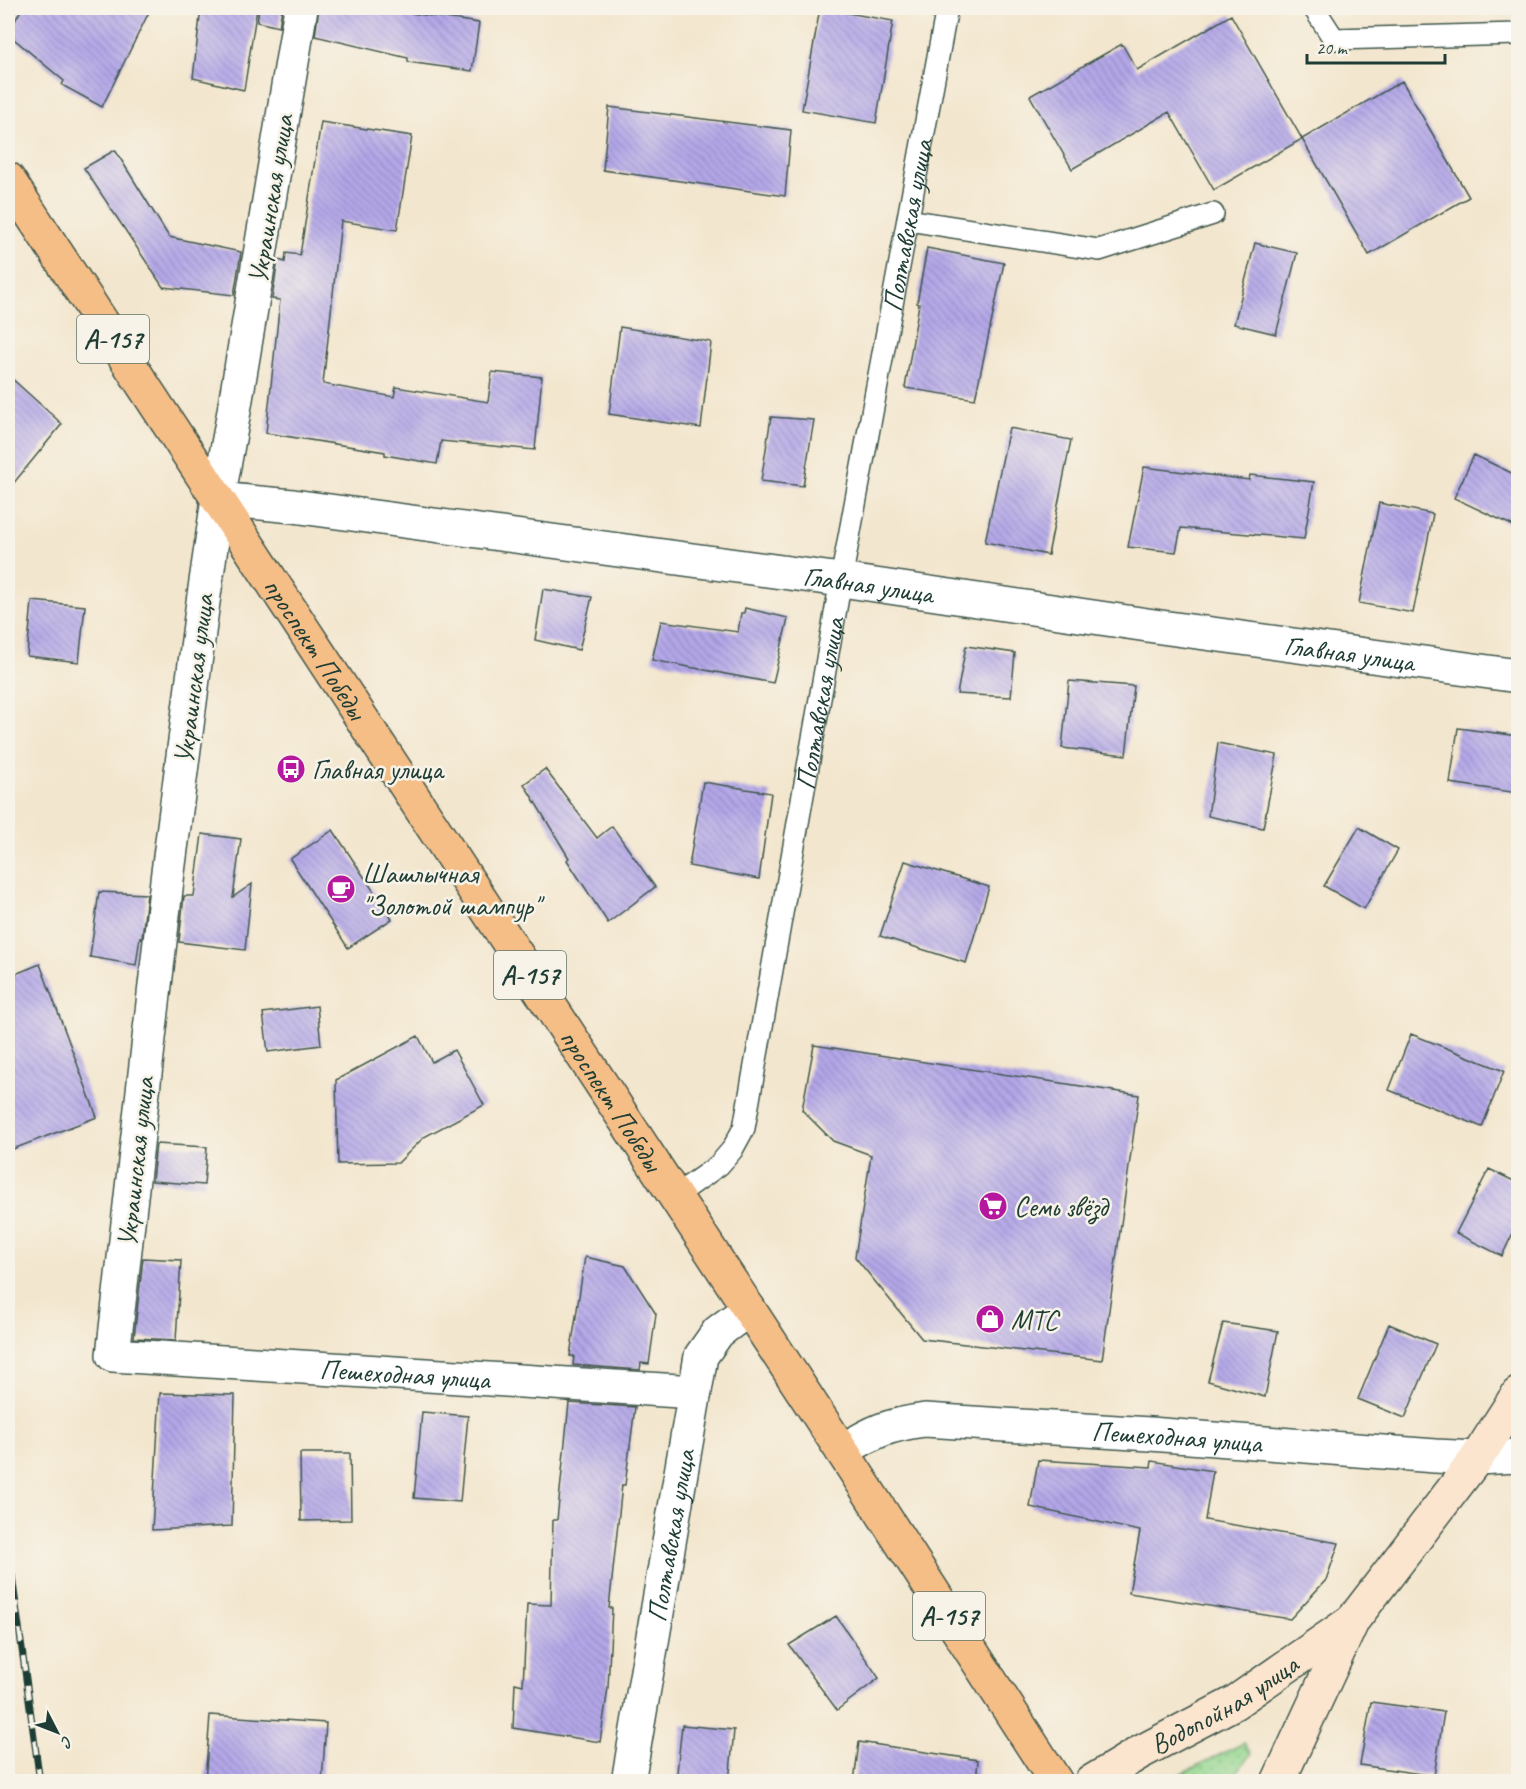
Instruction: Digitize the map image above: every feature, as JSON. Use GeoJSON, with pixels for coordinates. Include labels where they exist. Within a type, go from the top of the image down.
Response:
{"type":"FeatureCollection","features":[{"type":"Feature","properties":{"kind":"main road","name":"проспект Победы"},"geometry":{"type":"LineString","coordinates":[[8,179],[842,1451],[1056,1782]]}},
{"type":"Feature","properties":{"kind":"main road","name":"Водопойная улица"},"geometry":{"type":"LineString","coordinates":[[1278,1782],[1353,1620],[1477,1458],[1518,1394]]}},
{"type":"Feature","properties":{"kind":"main road","name":"Водопойная улица"},"geometry":{"type":"LineString","coordinates":[[1091,1782],[1120,1763],[1234,1703],[1353,1620]]}},
{"type":"Feature","properties":{"kind":"street","name":"Украинская улица"},"geometry":{"type":"LineString","coordinates":[[113,1355],[167,880],[218,499],[301,8]]}},
{"type":"Feature","properties":{"kind":"street","name":"Главная улица"},"geometry":{"type":"LineString","coordinates":[[218,499],[293,506],[841,580],[1518,676]]}},
{"type":"Feature","properties":{"kind":"street","name":"Полтавская улица"},"geometry":{"type":"LineString","coordinates":[[628,1782],[701,1356],[718,1332],[749,1309]]}},
{"type":"Feature","properties":{"kind":"street","name":"Пешеходная улица"},"geometry":{"type":"LineString","coordinates":[[113,1355],[695,1392]]}},
{"type":"Feature","properties":{"kind":"street","name":"Пешеходная улица"},"geometry":{"type":"LineString","coordinates":[[842,1451],[868,1434],[893,1424],[925,1420],[1477,1458],[1518,1456]]}},
{"type":"Feature","properties":{"kind":"lane","name":"Полтавская улица"},"geometry":{"type":"LineString","coordinates":[[675,1196],[719,1165],[732,1150],[744,1128],[841,580],[947,8]]}},
{"type":"Feature","properties":{"kind":"lane"},"geometry":{"type":"LineString","coordinates":[[1314,8],[1334,39],[1518,34]]}},
{"type":"Feature","properties":{"kind":"lane"},"geometry":{"type":"LineString","coordinates":[[908,219],[1099,250],[1213,214]]}},
{"type":"Feature","properties":{"kind":"green space"},"geometry":{"type":"Polygon","coordinates":[[[1244,1743],[1251,1754],[1230,1781],[1165,1781],[1244,1743]]]}},
{"type":"Feature","properties":{"kind":"building"},"geometry":{"type":"Polygon","coordinates":[[[22,8],[151,8],[102,107],[62,85],[64,81],[8,34],[22,8]]]}},
{"type":"Feature","properties":{"kind":"building"},"geometry":{"type":"Polygon","coordinates":[[[201,8],[257,8],[244,90],[193,78],[201,8]]]}},
{"type":"Feature","properties":{"kind":"building"},"geometry":{"type":"Polygon","coordinates":[[[259,8],[282,8],[279,27],[257,22],[259,8]]]}},
{"type":"Feature","properties":{"kind":"building"},"geometry":{"type":"Polygon","coordinates":[[[319,8],[377,8],[479,23],[472,71],[408,62],[408,58],[315,36],[319,8]]]}},
{"type":"Feature","properties":{"kind":"building"},"geometry":{"type":"Polygon","coordinates":[[[820,8],[893,21],[876,123],[802,110],[820,8]]]}},
{"type":"Feature","properties":{"kind":"building"},"geometry":{"type":"Polygon","coordinates":[[[1231,15],[1302,139],[1214,190],[1169,112],[1072,169],[1030,96],[1122,44],[1137,70],[1231,15]]]}},
{"type":"Feature","properties":{"kind":"building"},"geometry":{"type":"Polygon","coordinates":[[[1402,81],[1469,197],[1369,255],[1302,139],[1402,81]]]}},
{"type":"Feature","properties":{"kind":"building"},"geometry":{"type":"Polygon","coordinates":[[[609,107],[791,130],[785,196],[603,170],[609,107]]]}},
{"type":"Feature","properties":{"kind":"building"},"geometry":{"type":"Polygon","coordinates":[[[321,122],[412,136],[397,230],[341,221],[323,384],[394,397],[396,387],[488,402],[492,372],[542,377],[535,450],[441,441],[437,464],[385,455],[385,452],[266,433],[280,300],[272,299],[278,260],[285,262],[286,253],[300,255],[321,122]]]}},
{"type":"Feature","properties":{"kind":"building"},"geometry":{"type":"Polygon","coordinates":[[[115,150],[169,237],[241,252],[234,295],[163,287],[84,168],[115,150]]]}},
{"type":"Feature","properties":{"kind":"building"},"geometry":{"type":"Polygon","coordinates":[[[1255,243],[1297,253],[1276,334],[1234,324],[1255,243]]]}},
{"type":"Feature","properties":{"kind":"building"},"geometry":{"type":"Polygon","coordinates":[[[927,248],[1004,263],[975,399],[905,388],[927,248]]]}},
{"type":"Feature","properties":{"kind":"building"},"geometry":{"type":"Polygon","coordinates":[[[620,327],[711,342],[701,428],[609,414],[620,327]]]}},
{"type":"Feature","properties":{"kind":"building"},"geometry":{"type":"Polygon","coordinates":[[[8,375],[62,424],[8,490],[8,375]]]}},
{"type":"Feature","properties":{"kind":"building"},"geometry":{"type":"Polygon","coordinates":[[[771,417],[814,420],[803,486],[761,481],[771,417]]]}},
{"type":"Feature","properties":{"kind":"building"},"geometry":{"type":"Polygon","coordinates":[[[1009,428],[1071,440],[1048,555],[985,542],[1009,428]]]}},
{"type":"Feature","properties":{"kind":"building"},"geometry":{"type":"Polygon","coordinates":[[[1474,455],[1518,476],[1518,528],[1454,498],[1474,455]]]}},
{"type":"Feature","properties":{"kind":"building"},"geometry":{"type":"Polygon","coordinates":[[[1144,467],[1249,480],[1250,475],[1314,482],[1304,539],[1181,528],[1176,552],[1128,547],[1144,467]]]}},
{"type":"Feature","properties":{"kind":"building"},"geometry":{"type":"Polygon","coordinates":[[[1379,503],[1433,514],[1413,613],[1359,603],[1379,503]]]}},
{"type":"Feature","properties":{"kind":"building"},"geometry":{"type":"Polygon","coordinates":[[[543,589],[592,597],[579,650],[535,640],[543,589]]]}},
{"type":"Feature","properties":{"kind":"building"},"geometry":{"type":"Polygon","coordinates":[[[32,601],[85,606],[79,662],[27,656],[32,601]]]}},
{"type":"Feature","properties":{"kind":"building"},"geometry":{"type":"Polygon","coordinates":[[[745,608],[788,618],[773,683],[652,660],[661,621],[738,632],[741,613],[744,613],[745,608]]]}},
{"type":"Feature","properties":{"kind":"building"},"geometry":{"type":"Polygon","coordinates":[[[966,646],[1015,653],[1011,697],[957,694],[966,646]]]}},
{"type":"Feature","properties":{"kind":"building"},"geometry":{"type":"Polygon","coordinates":[[[1069,681],[1134,686],[1126,755],[1062,748],[1069,681]]]}},
{"type":"Feature","properties":{"kind":"building"},"geometry":{"type":"Polygon","coordinates":[[[1458,728],[1518,736],[1518,793],[1450,783],[1458,728]]]}},
{"type":"Feature","properties":{"kind":"building"},"geometry":{"type":"Polygon","coordinates":[[[1218,743],[1277,755],[1263,828],[1208,816],[1218,743]]]}},
{"type":"Feature","properties":{"kind":"building"},"geometry":{"type":"Polygon","coordinates":[[[545,769],[597,838],[612,826],[655,887],[608,923],[567,860],[569,858],[524,784],[545,769]]]}},
{"type":"Feature","properties":{"kind":"building"},"geometry":{"type":"Polygon","coordinates":[[[703,782],[771,793],[759,879],[689,866],[703,782]]]}},
{"type":"Feature","properties":{"kind":"building"},"geometry":{"type":"Polygon","coordinates":[[[1359,827],[1398,850],[1364,909],[1324,886],[1359,827]]]}},
{"type":"Feature","properties":{"kind":"building","name":"Шашлычная \"Золотой шампур\""},"geometry":{"type":"Polygon","coordinates":[[[333,830],[392,919],[348,948],[290,859],[333,830]]]}},
{"type":"Feature","properties":{"kind":"building"},"geometry":{"type":"Polygon","coordinates":[[[202,834],[241,839],[233,897],[252,884],[245,950],[179,942],[184,896],[194,896],[202,834]]]}},
{"type":"Feature","properties":{"kind":"building"},"geometry":{"type":"Polygon","coordinates":[[[905,861],[989,887],[966,963],[880,936],[905,861]]]}},
{"type":"Feature","properties":{"kind":"building"},"geometry":{"type":"Polygon","coordinates":[[[99,892],[147,894],[136,965],[90,957],[99,892]]]}},
{"type":"Feature","properties":{"kind":"building"},"geometry":{"type":"Polygon","coordinates":[[[40,964],[97,1117],[8,1151],[8,977],[40,964]]]}},
{"type":"Feature","properties":{"kind":"building"},"geometry":{"type":"Polygon","coordinates":[[[317,1006],[321,1045],[268,1052],[263,1013],[317,1006]]]}},
{"type":"Feature","properties":{"kind":"building"},"geometry":{"type":"Polygon","coordinates":[[[1411,1034],[1504,1071],[1482,1127],[1389,1090],[1411,1034]]]}},
{"type":"Feature","properties":{"kind":"building"},"geometry":{"type":"Polygon","coordinates":[[[418,1036],[432,1062],[454,1050],[484,1105],[424,1137],[398,1163],[338,1164],[336,1080],[418,1036]]]}},
{"type":"Feature","properties":{"kind":"building","name":"Семь звёзд"},"geometry":{"type":"Polygon","coordinates":[[[814,1045],[1139,1095],[1102,1360],[922,1339],[855,1257],[871,1155],[833,1141],[802,1110],[814,1045]]]}},
{"type":"Feature","properties":{"kind":"building"},"geometry":{"type":"Polygon","coordinates":[[[156,1144],[207,1147],[204,1185],[152,1181],[156,1144]]]}},
{"type":"Feature","properties":{"kind":"building"},"geometry":{"type":"Polygon","coordinates":[[[1489,1169],[1518,1183],[1518,1222],[1502,1256],[1456,1233],[1489,1169]]]}},
{"type":"Feature","properties":{"kind":"building"},"geometry":{"type":"Polygon","coordinates":[[[585,1257],[625,1266],[656,1314],[649,1364],[641,1363],[640,1370],[573,1365],[574,1356],[570,1356],[585,1257]]]}},
{"type":"Feature","properties":{"kind":"building"},"geometry":{"type":"Polygon","coordinates":[[[143,1258],[181,1260],[176,1340],[134,1338],[143,1258]]]}},
{"type":"Feature","properties":{"kind":"building"},"geometry":{"type":"Polygon","coordinates":[[[1223,1323],[1278,1331],[1265,1397],[1208,1381],[1223,1323]]]}},
{"type":"Feature","properties":{"kind":"building"},"geometry":{"type":"Polygon","coordinates":[[[1389,1324],[1436,1344],[1405,1418],[1358,1399],[1389,1324]]]}},
{"type":"Feature","properties":{"kind":"building"},"geometry":{"type":"Polygon","coordinates":[[[160,1393],[235,1395],[232,1526],[152,1530],[160,1393]]]}},
{"type":"Feature","properties":{"kind":"building"},"geometry":{"type":"Polygon","coordinates":[[[569,1403],[635,1407],[625,1485],[622,1485],[609,1608],[612,1608],[608,1688],[600,1742],[513,1728],[515,1683],[523,1685],[527,1604],[551,1605],[553,1520],[557,1520],[569,1403]]]}},
{"type":"Feature","properties":{"kind":"building"},"geometry":{"type":"Polygon","coordinates":[[[422,1412],[468,1416],[460,1502],[414,1498],[422,1412]]]}},
{"type":"Feature","properties":{"kind":"building"},"geometry":{"type":"Polygon","coordinates":[[[300,1453],[350,1453],[351,1520],[301,1521],[300,1453]]]}},
{"type":"Feature","properties":{"kind":"building"},"geometry":{"type":"Polygon","coordinates":[[[1038,1460],[1151,1467],[1152,1461],[1213,1471],[1205,1520],[1339,1543],[1326,1580],[1290,1619],[1129,1593],[1140,1531],[1030,1507],[1038,1460]]]}},
{"type":"Feature","properties":{"kind":"building"},"geometry":{"type":"Polygon","coordinates":[[[836,1616],[879,1678],[837,1710],[789,1645],[836,1616]]]}},
{"type":"Feature","properties":{"kind":"building"},"geometry":{"type":"Polygon","coordinates":[[[1371,1702],[1444,1712],[1434,1776],[1360,1765],[1371,1702]]]}},
{"type":"Feature","properties":{"kind":"building"},"geometry":{"type":"Polygon","coordinates":[[[210,1715],[326,1723],[322,1782],[205,1782],[210,1715]]]}},
{"type":"Feature","properties":{"kind":"building"},"geometry":{"type":"Polygon","coordinates":[[[682,1725],[734,1730],[729,1782],[676,1782],[682,1725]]]}},
{"type":"Feature","properties":{"kind":"building"},"geometry":{"type":"Polygon","coordinates":[[[859,1742],[978,1760],[976,1782],[854,1782],[859,1742]]]}},
{"type":"Feature","properties":{"kind":"railway"},"geometry":{"type":"LineString","coordinates":[[8,1546],[40,1782]]}},
{"type":"Feature","properties":{"kind":"place","name":"Главная улица"},"geometry":{"type":"Point","coordinates":[291,769]}},
{"type":"Feature","properties":{"kind":"place","name":"Шашлычная \"Золотой шампур\""},"geometry":{"type":"Point","coordinates":[341,889]}},
{"type":"Feature","properties":{"kind":"place","name":"Семь звёзд"},"geometry":{"type":"Point","coordinates":[993,1206]}},
{"type":"Feature","properties":{"kind":"place","name":"МТС"},"geometry":{"type":"Point","coordinates":[990,1319]}}]}
